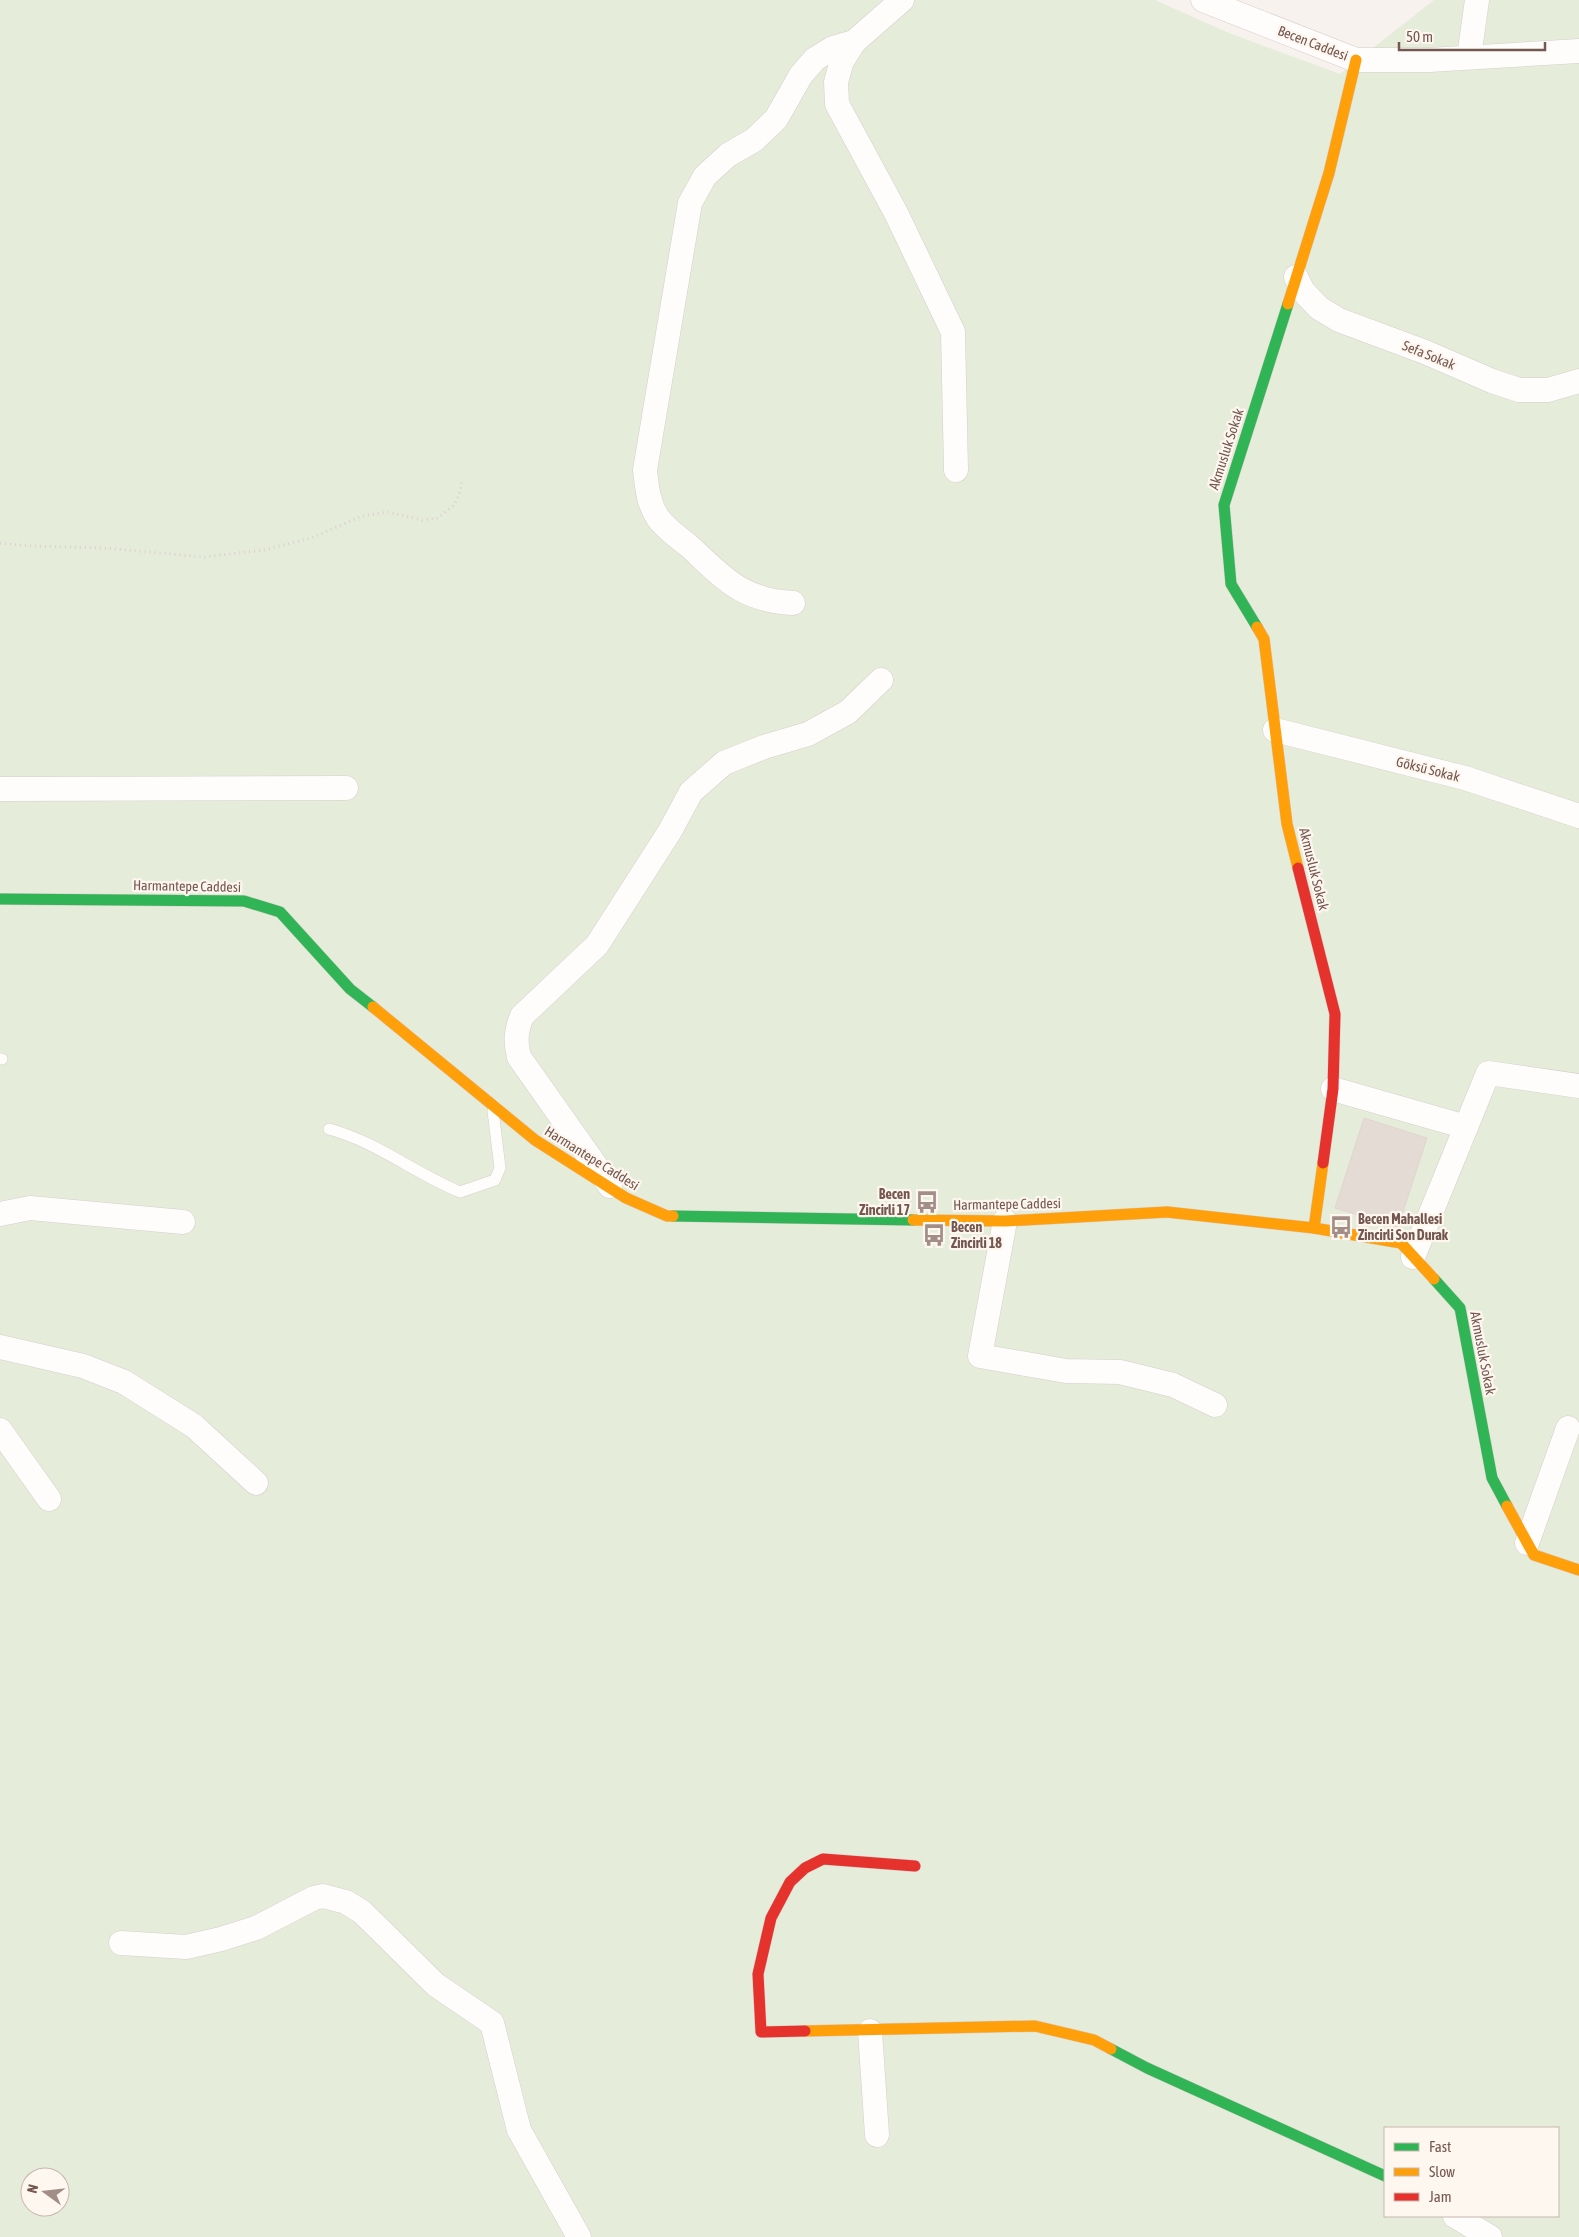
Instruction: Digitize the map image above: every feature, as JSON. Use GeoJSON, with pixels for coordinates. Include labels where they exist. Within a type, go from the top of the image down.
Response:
{"type":"FeatureCollection","features":[{"type":"Feature","properties":{"kind":"street"},"geometry":{"type":"LineString","coordinates":[[902,0],[854,42],[840,68],[836,82],[837,104],[896,212],[953,332],[956,470]]}},
{"type":"Feature","properties":{"kind":"street","name":"Becen Caddesi"},"geometry":{"type":"LineString","coordinates":[[1203,0],[1356,60],[1429,60],[1579,51]]}},
{"type":"Feature","properties":{"kind":"street"},"geometry":{"type":"LineString","coordinates":[[1469,57],[1477,0]]}},
{"type":"Feature","properties":{"kind":"street"},"geometry":{"type":"LineString","coordinates":[[793,603],[772,602],[758,598],[732,585],[658,519],[647,496],[645,470],[690,204],[705,176],[728,154],[754,140],[776,119],[801,75],[815,59],[833,48],[854,42]]}},
{"type":"Feature","properties":{"kind":"street","name":"Akmusluk Sokak"},"geometry":{"type":"LineString","coordinates":[[1356,60],[1329,173],[1224,504],[1231,584],[1264,639],[1287,824],[1335,1014],[1333,1089],[1314,1228],[1400,1243],[1460,1308],[1492,1478],[1534,1555],[1579,1570]]}},
{"type":"Feature","properties":{"kind":"street","name":"Sefa Sokak"},"geometry":{"type":"LineString","coordinates":[[1296,277],[1303,292],[1319,308],[1339,320],[1425,352],[1492,381],[1520,390],[1548,390],[1579,381]]}},
{"type":"Feature","properties":{"kind":"street"},"geometry":{"type":"LineString","coordinates":[[612,1189],[519,1057],[515,1043],[516,1029],[522,1016],[597,945],[670,831],[691,792],[724,763],[764,747],[808,734],[848,712],[881,680]]}},
{"type":"Feature","properties":{"kind":"street","name":"Göksü Sokak"},"geometry":{"type":"LineString","coordinates":[[1275,730],[1465,778],[1579,816]]}},
{"type":"Feature","properties":{"kind":"street"},"geometry":{"type":"LineString","coordinates":[[0,789],[346,788]]}},
{"type":"Feature","properties":{"kind":"street","name":"Harmantepe Caddesi"},"geometry":{"type":"LineString","coordinates":[[0,899],[244,901],[280,912],[350,989],[535,1140],[626,1198],[667,1216],[1005,1221],[1167,1212],[1314,1228]]}},
{"type":"Feature","properties":{"kind":"street"},"geometry":{"type":"LineString","coordinates":[[1413,1257],[1488,1073],[1579,1086]]}},
{"type":"Feature","properties":{"kind":"street"},"geometry":{"type":"LineString","coordinates":[[1333,1089],[1466,1127]]}},
{"type":"Feature","properties":{"kind":"street"},"geometry":{"type":"LineString","coordinates":[[0,1214],[30,1208],[183,1222]]}},
{"type":"Feature","properties":{"kind":"street"},"geometry":{"type":"LineString","coordinates":[[1005,1221],[980,1356],[1066,1371],[1120,1372],[1173,1385],[1215,1405]]}},
{"type":"Feature","properties":{"kind":"street"},"geometry":{"type":"LineString","coordinates":[[0,1347],[83,1366],[124,1382],[194,1426],[256,1483]]}},
{"type":"Feature","properties":{"kind":"street"},"geometry":{"type":"LineString","coordinates":[[1527,1543],[1568,1428]]}},
{"type":"Feature","properties":{"kind":"street"},"geometry":{"type":"LineString","coordinates":[[0,1430],[49,1499]]}},
{"type":"Feature","properties":{"kind":"street"},"geometry":{"type":"LineString","coordinates":[[915,1866],[823,1859],[805,1868],[790,1882],[772,1918],[758,1974],[761,2032],[1036,2026],[1094,2040],[1156,2072],[1384,2176]]}},
{"type":"Feature","properties":{"kind":"street"},"geometry":{"type":"LineString","coordinates":[[121,1943],[186,1947],[221,1939],[256,1928],[300,1904],[323,1896],[346,1902],[362,1912],[436,1985],[492,2023],[519,2130],[579,2237]]}},
{"type":"Feature","properties":{"kind":"street"},"geometry":{"type":"LineString","coordinates":[[870,2031],[877,2135]]}},
{"type":"Feature","properties":{"kind":"street"},"geometry":{"type":"LineString","coordinates":[[1457,2217],[1490,2237]]}},
{"type":"Feature","properties":{"kind":"lane"},"geometry":{"type":"LineString","coordinates":[[329,1129],[366,1141],[434,1181],[460,1192],[495,1180],[500,1168],[493,1106]]}},
{"type":"Feature","properties":{"kind":"path"},"geometry":{"type":"LineString","coordinates":[[0,543],[31,546],[104,548],[206,557],[264,550],[314,537],[362,516],[388,512],[422,520],[438,518],[455,504],[460,492],[462,479]]}},
{"type":"Feature","properties":{"kind":"green space"},"geometry":{"type":"Polygon","coordinates":[[[0,0],[1155,0],[1229,33],[1340,74],[1434,0],[1579,0],[1579,2237],[0,2237],[0,0]]]}},
{"type":"Feature","properties":{"kind":"building"},"geometry":{"type":"Polygon","coordinates":[[[1364,1118],[1427,1138],[1398,1227],[1335,1208],[1364,1118]]]}},
{"type":"Feature","properties":{"kind":"traffic: fast"},"geometry":{"type":"LineString","coordinates":[[1257,627],[1231,584],[1224,505],[1288,304]]}},
{"type":"Feature","properties":{"kind":"traffic: fast"},"geometry":{"type":"LineString","coordinates":[[0,899],[244,901],[280,912],[350,989],[373,1007]]}},
{"type":"Feature","properties":{"kind":"traffic: fast"},"geometry":{"type":"LineString","coordinates":[[673,1216],[913,1220]]}},
{"type":"Feature","properties":{"kind":"traffic: fast"},"geometry":{"type":"LineString","coordinates":[[1434,1279],[1460,1308],[1492,1478],[1507,1506]]}},
{"type":"Feature","properties":{"kind":"traffic: fast"},"geometry":{"type":"LineString","coordinates":[[1111,2049],[1147,2068],[1384,2176]]}},
{"type":"Feature","properties":{"kind":"traffic: slow"},"geometry":{"type":"LineString","coordinates":[[1288,304],[1329,173],[1356,60]]}},
{"type":"Feature","properties":{"kind":"traffic: slow"},"geometry":{"type":"LineString","coordinates":[[1257,627],[1264,639],[1287,824],[1298,868]]}},
{"type":"Feature","properties":{"kind":"traffic: slow"},"geometry":{"type":"LineString","coordinates":[[373,1007],[535,1140],[626,1198],[667,1216],[673,1216]]}},
{"type":"Feature","properties":{"kind":"traffic: slow"},"geometry":{"type":"LineString","coordinates":[[1323,1163],[1314,1228],[1401,1243],[1434,1279]]}},
{"type":"Feature","properties":{"kind":"traffic: slow"},"geometry":{"type":"LineString","coordinates":[[913,1220],[1005,1221],[1167,1212],[1314,1228]]}},
{"type":"Feature","properties":{"kind":"traffic: slow"},"geometry":{"type":"LineString","coordinates":[[1507,1506],[1534,1555],[1579,1570]]}},
{"type":"Feature","properties":{"kind":"traffic: slow"},"geometry":{"type":"LineString","coordinates":[[805,2031],[1035,2026],[1094,2040],[1111,2049]]}},
{"type":"Feature","properties":{"kind":"traffic: jam"},"geometry":{"type":"LineString","coordinates":[[1298,868],[1335,1014],[1333,1089],[1323,1163]]}},
{"type":"Feature","properties":{"kind":"traffic: jam"},"geometry":{"type":"LineString","coordinates":[[805,2031],[761,2032],[758,1974],[771,1918],[790,1882],[805,1868],[823,1859],[915,1866]]}},
{"type":"Feature","properties":{"kind":"place","name":"Becen Zincirli 17"},"geometry":{"type":"Point","coordinates":[927,1202]}},
{"type":"Feature","properties":{"kind":"place","name":"Becen Mahallesi Zincirli Son Durak"},"geometry":{"type":"Point","coordinates":[1341,1227]}},
{"type":"Feature","properties":{"kind":"place","name":"Becen Zincirli 18"},"geometry":{"type":"Point","coordinates":[934,1235]}}]}
